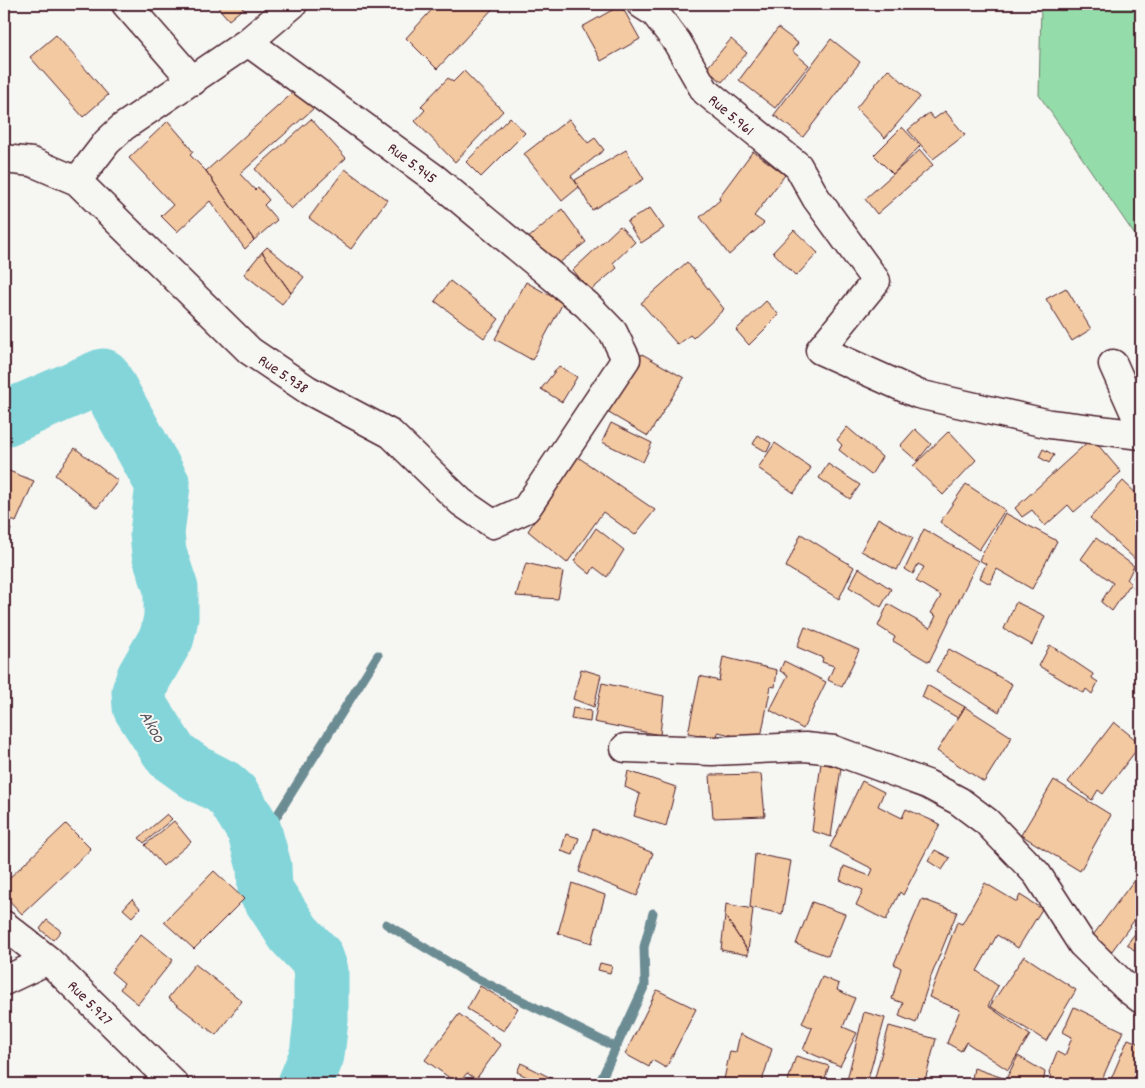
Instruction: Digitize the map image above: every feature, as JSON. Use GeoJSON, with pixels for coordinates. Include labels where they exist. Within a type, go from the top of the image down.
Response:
{"type":"FeatureCollection","features":[{"type":"Feature","properties":{"kind":"street"},"geometry":{"type":"LineString","coordinates":[[126,4],[193,81]]}},
{"type":"Feature","properties":{"kind":"street"},"geometry":{"type":"LineString","coordinates":[[4,159],[32,162],[77,181],[107,142],[123,126],[193,81],[248,42],[293,4]]}},
{"type":"Feature","properties":{"kind":"street","name":"Rue 5.961"},"geometry":{"type":"LineString","coordinates":[[642,4],[655,13],[677,42],[705,91],[798,166],[816,198],[876,281],[820,350],[918,394],[1050,424],[1141,435]]}},
{"type":"Feature","properties":{"kind":"street","name":"Rue 5.945"},"geometry":{"type":"LineString","coordinates":[[248,42],[434,178],[587,305],[613,332]]}},
{"type":"Feature","properties":{"kind":"street","name":"Rue 5.938"},"geometry":{"type":"LineString","coordinates":[[77,181],[250,351],[308,390],[391,434],[461,502],[492,524],[526,509],[626,359],[613,332]]}},
{"type":"Feature","properties":{"kind":"street"},"geometry":{"type":"LineString","coordinates":[[1112,364],[1141,427]]}},
{"type":"Feature","properties":{"kind":"street"},"geometry":{"type":"LineString","coordinates":[[625,748],[712,751],[805,747],[834,750],[927,784],[959,801],[987,822],[1037,874],[1082,944],[1128,989],[1141,999]]}},
{"type":"Feature","properties":{"kind":"street","name":"Rue 5.927"},"geometry":{"type":"LineString","coordinates":[[4,925],[48,960],[168,1083]]}},
{"type":"Feature","properties":{"kind":"street"},"geometry":{"type":"LineString","coordinates":[[4,981],[48,960]]}},
{"type":"Feature","properties":{"kind":"green space"},"geometry":{"type":"Polygon","coordinates":[[[1041,4],[1141,4],[1141,244],[1039,95],[1041,4]]]}},
{"type":"Feature","properties":{"kind":"building"},"geometry":{"type":"Polygon","coordinates":[[[215,4],[248,4],[229,20],[215,4]]]}},
{"type":"Feature","properties":{"kind":"building"},"geometry":{"type":"Polygon","coordinates":[[[437,4],[496,5],[437,69],[406,38],[437,4]]]}},
{"type":"Feature","properties":{"kind":"building"},"geometry":{"type":"Polygon","coordinates":[[[621,5],[640,39],[601,61],[582,27],[621,5]]]}},
{"type":"Feature","properties":{"kind":"building"},"geometry":{"type":"Polygon","coordinates":[[[778,28],[798,43],[792,51],[809,65],[775,108],[739,80],[778,28]]]}},
{"type":"Feature","properties":{"kind":"building"},"geometry":{"type":"Polygon","coordinates":[[[56,35],[108,95],[83,117],[30,57],[56,35]]]}},
{"type":"Feature","properties":{"kind":"building"},"geometry":{"type":"Polygon","coordinates":[[[731,39],[747,53],[722,82],[706,69],[731,39]]]}},
{"type":"Feature","properties":{"kind":"building"},"geometry":{"type":"Polygon","coordinates":[[[831,39],[860,62],[803,137],[774,115],[831,39]]]}},
{"type":"Feature","properties":{"kind":"building"},"geometry":{"type":"Polygon","coordinates":[[[888,69],[920,97],[885,138],[856,108],[888,69]]]}},
{"type":"Feature","properties":{"kind":"building"},"geometry":{"type":"Polygon","coordinates":[[[464,71],[503,111],[455,162],[415,121],[425,110],[421,106],[448,78],[453,82],[464,71]]]}},
{"type":"Feature","properties":{"kind":"building"},"geometry":{"type":"Polygon","coordinates":[[[297,89],[314,108],[240,174],[255,190],[258,187],[269,200],[264,205],[277,220],[254,240],[206,171],[297,89]]]}},
{"type":"Feature","properties":{"kind":"building"},"geometry":{"type":"Polygon","coordinates":[[[945,111],[965,135],[933,159],[908,130],[929,113],[934,119],[945,111]]]}},
{"type":"Feature","properties":{"kind":"building"},"geometry":{"type":"Polygon","coordinates":[[[510,117],[525,133],[481,177],[466,162],[510,117]]]}},
{"type":"Feature","properties":{"kind":"building"},"geometry":{"type":"Polygon","coordinates":[[[311,119],[346,158],[291,209],[255,169],[311,119]]]}},
{"type":"Feature","properties":{"kind":"building"},"geometry":{"type":"Polygon","coordinates":[[[569,119],[588,143],[595,138],[604,150],[571,176],[579,187],[562,201],[524,154],[569,119]]]}},
{"type":"Feature","properties":{"kind":"building"},"geometry":{"type":"Polygon","coordinates":[[[168,121],[193,152],[190,155],[206,171],[254,240],[245,249],[210,201],[177,232],[161,216],[173,205],[129,158],[168,121]]]}},
{"type":"Feature","properties":{"kind":"building"},"geometry":{"type":"Polygon","coordinates":[[[902,127],[920,146],[893,174],[874,155],[902,127]]]}},
{"type":"Feature","properties":{"kind":"building"},"geometry":{"type":"Polygon","coordinates":[[[626,150],[644,179],[592,210],[575,180],[626,150]]]}},
{"type":"Feature","properties":{"kind":"building"},"geometry":{"type":"Polygon","coordinates":[[[920,150],[933,165],[877,214],[865,199],[920,150]]]}},
{"type":"Feature","properties":{"kind":"building"},"geometry":{"type":"Polygon","coordinates":[[[753,151],[785,175],[754,216],[764,223],[729,255],[700,217],[720,200],[719,197],[753,151]]]}},
{"type":"Feature","properties":{"kind":"building"},"geometry":{"type":"Polygon","coordinates":[[[345,169],[387,200],[351,249],[309,218],[345,169]]]}},
{"type":"Feature","properties":{"kind":"building"},"geometry":{"type":"Polygon","coordinates":[[[650,208],[664,228],[641,243],[627,222],[650,208]]]}},
{"type":"Feature","properties":{"kind":"building"},"geometry":{"type":"Polygon","coordinates":[[[562,209],[586,242],[554,267],[526,240],[562,209]]]}},
{"type":"Feature","properties":{"kind":"building"},"geometry":{"type":"Polygon","coordinates":[[[620,226],[635,242],[613,263],[617,268],[590,291],[573,270],[620,226]]]}},
{"type":"Feature","properties":{"kind":"building"},"geometry":{"type":"Polygon","coordinates":[[[794,230],[818,253],[796,276],[773,252],[794,230]]]}},
{"type":"Feature","properties":{"kind":"building"},"geometry":{"type":"Polygon","coordinates":[[[267,247],[304,277],[291,293],[262,252],[267,247]]]}},
{"type":"Feature","properties":{"kind":"building"},"geometry":{"type":"Polygon","coordinates":[[[262,252],[291,293],[282,304],[244,274],[262,252]]]}},
{"type":"Feature","properties":{"kind":"building"},"geometry":{"type":"Polygon","coordinates":[[[687,262],[724,309],[693,338],[690,335],[678,345],[641,303],[687,262]]]}},
{"type":"Feature","properties":{"kind":"building"},"geometry":{"type":"Polygon","coordinates":[[[450,281],[499,319],[484,338],[435,301],[450,281]]]}},
{"type":"Feature","properties":{"kind":"building"},"geometry":{"type":"Polygon","coordinates":[[[526,282],[563,303],[532,360],[495,339],[526,282]]]}},
{"type":"Feature","properties":{"kind":"building"},"geometry":{"type":"Polygon","coordinates":[[[1066,288],[1091,329],[1072,341],[1046,299],[1066,288]]]}},
{"type":"Feature","properties":{"kind":"building"},"geometry":{"type":"Polygon","coordinates":[[[766,301],[779,315],[749,345],[736,330],[766,301]]]}},
{"type":"Feature","properties":{"kind":"building"},"geometry":{"type":"Polygon","coordinates":[[[642,354],[684,378],[648,436],[607,412],[642,354]]]}},
{"type":"Feature","properties":{"kind":"building"},"geometry":{"type":"Polygon","coordinates":[[[559,366],[577,377],[562,402],[541,389],[559,366]]]}},
{"type":"Feature","properties":{"kind":"building"},"geometry":{"type":"Polygon","coordinates":[[[611,423],[652,443],[643,462],[602,442],[611,423]]]}},
{"type":"Feature","properties":{"kind":"building"},"geometry":{"type":"Polygon","coordinates":[[[847,427],[882,457],[871,475],[839,450],[842,445],[837,440],[847,427]]]}},
{"type":"Feature","properties":{"kind":"building"},"geometry":{"type":"Polygon","coordinates":[[[915,429],[931,444],[917,461],[900,446],[915,429]]]}},
{"type":"Feature","properties":{"kind":"building"},"geometry":{"type":"Polygon","coordinates":[[[949,431],[976,460],[943,495],[913,466],[949,431]]]}},
{"type":"Feature","properties":{"kind":"building"},"geometry":{"type":"Polygon","coordinates":[[[758,435],[771,443],[767,452],[753,444],[758,435]]]}},
{"type":"Feature","properties":{"kind":"building"},"geometry":{"type":"Polygon","coordinates":[[[1092,438],[1121,472],[1074,512],[1068,505],[1045,526],[1032,510],[1022,517],[1015,508],[1092,438]]]}},
{"type":"Feature","properties":{"kind":"building"},"geometry":{"type":"Polygon","coordinates":[[[775,443],[811,468],[794,493],[758,468],[775,443]]]}},
{"type":"Feature","properties":{"kind":"building"},"geometry":{"type":"Polygon","coordinates":[[[75,448],[118,481],[97,508],[55,475],[75,448]]]}},
{"type":"Feature","properties":{"kind":"building"},"geometry":{"type":"Polygon","coordinates":[[[1043,449],[1054,455],[1049,463],[1039,457],[1043,449]]]}},
{"type":"Feature","properties":{"kind":"building"},"geometry":{"type":"Polygon","coordinates":[[[572,453],[655,510],[635,535],[603,512],[567,563],[528,531],[559,483],[572,453]]]}},
{"type":"Feature","properties":{"kind":"building"},"geometry":{"type":"Polygon","coordinates":[[[828,464],[860,485],[850,499],[819,478],[828,464]]]}},
{"type":"Feature","properties":{"kind":"building"},"geometry":{"type":"Polygon","coordinates":[[[4,469],[34,481],[16,522],[4,516],[4,469]]]}},
{"type":"Feature","properties":{"kind":"building"},"geometry":{"type":"Polygon","coordinates":[[[1123,481],[1141,498],[1141,553],[1136,560],[1090,518],[1123,481]]]}},
{"type":"Feature","properties":{"kind":"building"},"geometry":{"type":"Polygon","coordinates":[[[966,484],[1005,510],[979,550],[940,522],[966,484]]]}},
{"type":"Feature","properties":{"kind":"building"},"geometry":{"type":"Polygon","coordinates":[[[1005,513],[1057,541],[1032,589],[997,569],[990,584],[980,578],[986,564],[979,560],[1005,513]]]}},
{"type":"Feature","properties":{"kind":"building"},"geometry":{"type":"Polygon","coordinates":[[[878,518],[913,538],[897,570],[861,551],[878,518]]]}},
{"type":"Feature","properties":{"kind":"building"},"geometry":{"type":"Polygon","coordinates":[[[4,526],[11,529],[4,547],[4,526]]]}},
{"type":"Feature","properties":{"kind":"building"},"geometry":{"type":"Polygon","coordinates":[[[596,528],[624,550],[607,577],[594,567],[590,574],[574,561],[596,528]]]}},
{"type":"Feature","properties":{"kind":"building"},"geometry":{"type":"Polygon","coordinates":[[[924,529],[978,561],[929,662],[893,641],[895,637],[878,626],[888,604],[930,628],[936,616],[931,613],[941,596],[916,581],[924,567],[918,564],[913,574],[905,569],[924,529]]]}},
{"type":"Feature","properties":{"kind":"building"},"geometry":{"type":"Polygon","coordinates":[[[801,534],[854,567],[839,599],[786,567],[801,534]]]}},
{"type":"Feature","properties":{"kind":"building"},"geometry":{"type":"Polygon","coordinates":[[[1096,538],[1134,566],[1127,580],[1131,583],[1112,611],[1101,602],[1113,583],[1081,559],[1096,538]]]}},
{"type":"Feature","properties":{"kind":"building"},"geometry":{"type":"Polygon","coordinates":[[[526,563],[563,572],[558,599],[516,596],[526,563]]]}},
{"type":"Feature","properties":{"kind":"building"},"geometry":{"type":"Polygon","coordinates":[[[859,568],[891,589],[881,607],[849,587],[859,568]]]}},
{"type":"Feature","properties":{"kind":"building"},"geometry":{"type":"Polygon","coordinates":[[[1141,569],[1141,593],[1133,587],[1138,581],[1133,578],[1141,569]]]}},
{"type":"Feature","properties":{"kind":"building"},"geometry":{"type":"Polygon","coordinates":[[[1016,602],[1045,616],[1032,645],[1004,629],[1016,602]]]}},
{"type":"Feature","properties":{"kind":"building"},"geometry":{"type":"Polygon","coordinates":[[[805,627],[859,650],[842,687],[828,680],[834,666],[822,662],[823,658],[797,647],[805,627]]]}},
{"type":"Feature","properties":{"kind":"building"},"geometry":{"type":"Polygon","coordinates":[[[1050,645],[1093,674],[1092,678],[1098,682],[1092,694],[1086,689],[1084,693],[1039,666],[1050,645]]]}},
{"type":"Feature","properties":{"kind":"building"},"geometry":{"type":"Polygon","coordinates":[[[949,649],[1012,684],[999,712],[936,671],[949,649]]]}},
{"type":"Feature","properties":{"kind":"building"},"geometry":{"type":"Polygon","coordinates":[[[723,657],[777,670],[775,687],[771,686],[760,742],[718,732],[717,738],[688,733],[700,676],[719,681],[723,657]]]}},
{"type":"Feature","properties":{"kind":"building"},"geometry":{"type":"Polygon","coordinates":[[[784,661],[826,682],[803,729],[770,710],[788,675],[780,671],[784,661]]]}},
{"type":"Feature","properties":{"kind":"building"},"geometry":{"type":"Polygon","coordinates":[[[581,669],[601,675],[594,707],[573,699],[581,669]]]}},
{"type":"Feature","properties":{"kind":"building"},"geometry":{"type":"Polygon","coordinates":[[[602,683],[664,696],[660,735],[594,722],[602,683]]]}},
{"type":"Feature","properties":{"kind":"building"},"geometry":{"type":"Polygon","coordinates":[[[927,685],[965,707],[958,718],[922,697],[927,685]]]}},
{"type":"Feature","properties":{"kind":"building"},"geometry":{"type":"Polygon","coordinates":[[[965,707],[1012,737],[984,782],[937,751],[965,707]]]}},
{"type":"Feature","properties":{"kind":"building"},"geometry":{"type":"Polygon","coordinates":[[[573,708],[591,711],[590,722],[571,719],[573,708]]]}},
{"type":"Feature","properties":{"kind":"building"},"geometry":{"type":"Polygon","coordinates":[[[1114,722],[1141,744],[1103,794],[1098,790],[1092,800],[1068,782],[1114,722]]]}},
{"type":"Feature","properties":{"kind":"building"},"geometry":{"type":"Polygon","coordinates":[[[821,763],[841,768],[831,837],[812,831],[821,763]]]}},
{"type":"Feature","properties":{"kind":"building"},"geometry":{"type":"Polygon","coordinates":[[[628,771],[676,787],[666,826],[634,816],[640,794],[625,787],[628,771]]]}},
{"type":"Feature","properties":{"kind":"building"},"geometry":{"type":"Polygon","coordinates":[[[761,774],[765,816],[713,818],[710,775],[761,774]]]}},
{"type":"Feature","properties":{"kind":"building"},"geometry":{"type":"Polygon","coordinates":[[[1054,780],[1111,815],[1080,871],[1021,835],[1054,780]]]}},
{"type":"Feature","properties":{"kind":"building"},"geometry":{"type":"Polygon","coordinates":[[[862,781],[884,792],[878,806],[902,818],[906,809],[940,824],[903,895],[900,892],[886,920],[856,905],[863,890],[840,880],[844,866],[870,876],[873,869],[830,847],[862,781]]]}},
{"type":"Feature","properties":{"kind":"building"},"geometry":{"type":"Polygon","coordinates":[[[167,814],[172,819],[144,843],[139,838],[167,814]]]}},
{"type":"Feature","properties":{"kind":"building"},"geometry":{"type":"Polygon","coordinates":[[[174,821],[191,842],[163,866],[145,845],[174,821]]]}},
{"type":"Feature","properties":{"kind":"building"},"geometry":{"type":"Polygon","coordinates":[[[66,824],[91,849],[22,914],[4,895],[4,883],[66,824]]]}},
{"type":"Feature","properties":{"kind":"building"},"geometry":{"type":"Polygon","coordinates":[[[593,829],[653,853],[637,896],[579,872],[593,829]]]}},
{"type":"Feature","properties":{"kind":"building"},"geometry":{"type":"Polygon","coordinates":[[[566,834],[579,838],[573,855],[561,851],[566,834]]]}},
{"type":"Feature","properties":{"kind":"building"},"geometry":{"type":"Polygon","coordinates":[[[935,850],[950,858],[942,870],[928,861],[935,850]]]}},
{"type":"Feature","properties":{"kind":"building"},"geometry":{"type":"Polygon","coordinates":[[[755,854],[791,861],[782,914],[750,907],[755,854]]]}},
{"type":"Feature","properties":{"kind":"building"},"geometry":{"type":"Polygon","coordinates":[[[214,871],[244,899],[194,949],[164,922],[214,871]]]}},
{"type":"Feature","properties":{"kind":"building"},"geometry":{"type":"Polygon","coordinates":[[[1140,872],[1141,911],[1106,959],[1088,942],[1140,872]]]}},
{"type":"Feature","properties":{"kind":"building"},"geometry":{"type":"Polygon","coordinates":[[[572,883],[605,895],[592,943],[558,933],[572,883]]]}},
{"type":"Feature","properties":{"kind":"building"},"geometry":{"type":"Polygon","coordinates":[[[985,883],[1017,902],[1020,895],[1042,909],[1018,948],[997,935],[977,971],[998,986],[988,1006],[1030,1035],[1008,1070],[966,1042],[961,1051],[947,1043],[960,1010],[929,997],[957,922],[962,924],[985,883]]]}},
{"type":"Feature","properties":{"kind":"building"},"geometry":{"type":"Polygon","coordinates":[[[132,899],[140,908],[132,917],[123,909],[132,899]]]}},
{"type":"Feature","properties":{"kind":"building"},"geometry":{"type":"Polygon","coordinates":[[[922,899],[957,912],[930,979],[916,1023],[899,1016],[903,1003],[892,999],[901,968],[894,964],[922,899]]]}},
{"type":"Feature","properties":{"kind":"building"},"geometry":{"type":"Polygon","coordinates":[[[812,902],[845,914],[828,956],[796,944],[812,902]]]}},
{"type":"Feature","properties":{"kind":"building"},"geometry":{"type":"Polygon","coordinates":[[[726,904],[753,909],[748,951],[725,916],[726,904]]]}},
{"type":"Feature","properties":{"kind":"building"},"geometry":{"type":"Polygon","coordinates":[[[725,916],[748,951],[748,955],[721,950],[725,916]]]}},
{"type":"Feature","properties":{"kind":"building"},"geometry":{"type":"Polygon","coordinates":[[[47,920],[61,931],[53,940],[40,929],[47,920]]]}},
{"type":"Feature","properties":{"kind":"building"},"geometry":{"type":"Polygon","coordinates":[[[1141,926],[1141,956],[1127,944],[1141,926]]]}},
{"type":"Feature","properties":{"kind":"building"},"geometry":{"type":"Polygon","coordinates":[[[141,934],[173,960],[138,1004],[120,989],[124,983],[111,972],[141,934]]]}},
{"type":"Feature","properties":{"kind":"building"},"geometry":{"type":"Polygon","coordinates":[[[1024,956],[1076,990],[1046,1041],[990,1006],[1024,956]]]}},
{"type":"Feature","properties":{"kind":"building"},"geometry":{"type":"Polygon","coordinates":[[[600,963],[612,966],[610,973],[598,970],[600,963]]]}},
{"type":"Feature","properties":{"kind":"building"},"geometry":{"type":"Polygon","coordinates":[[[195,964],[242,1001],[216,1035],[168,998],[195,964]]]}},
{"type":"Feature","properties":{"kind":"building"},"geometry":{"type":"Polygon","coordinates":[[[822,977],[839,984],[837,990],[855,998],[843,1027],[857,1033],[840,1066],[803,1050],[812,1028],[802,1023],[822,977]]]}},
{"type":"Feature","properties":{"kind":"building"},"geometry":{"type":"Polygon","coordinates":[[[480,986],[518,1008],[504,1031],[467,1009],[480,986]]]}},
{"type":"Feature","properties":{"kind":"building"},"geometry":{"type":"Polygon","coordinates":[[[657,990],[696,1009],[666,1068],[652,1060],[649,1067],[625,1054],[657,990]]]}},
{"type":"Feature","properties":{"kind":"building"},"geometry":{"type":"Polygon","coordinates":[[[1074,1007],[1123,1031],[1100,1084],[1053,1084],[1049,1072],[1057,1052],[1065,1056],[1072,1037],[1063,1032],[1074,1007]]]}},
{"type":"Feature","properties":{"kind":"building"},"geometry":{"type":"Polygon","coordinates":[[[864,1012],[885,1018],[868,1079],[874,1081],[889,1026],[936,1039],[924,1084],[902,1084],[893,1081],[892,1084],[846,1084],[864,1012]]]}},
{"type":"Feature","properties":{"kind":"building"},"geometry":{"type":"Polygon","coordinates":[[[459,1014],[501,1045],[476,1079],[467,1073],[458,1084],[425,1060],[459,1014]]]}},
{"type":"Feature","properties":{"kind":"building"},"geometry":{"type":"Polygon","coordinates":[[[740,1034],[772,1049],[761,1084],[723,1084],[730,1051],[736,1052],[740,1034]]]}},
{"type":"Feature","properties":{"kind":"building"},"geometry":{"type":"Polygon","coordinates":[[[1128,1039],[1141,1044],[1141,1084],[1123,1084],[1111,1079],[1128,1039]]]}},
{"type":"Feature","properties":{"kind":"building"},"geometry":{"type":"Polygon","coordinates":[[[796,1056],[829,1066],[823,1084],[787,1084],[796,1056]]]}},
{"type":"Feature","properties":{"kind":"building"},"geometry":{"type":"Polygon","coordinates":[[[1018,1056],[1045,1072],[1043,1084],[971,1084],[974,1068],[1006,1079],[1018,1056]]]}},
{"type":"Feature","properties":{"kind":"building"},"geometry":{"type":"Polygon","coordinates":[[[521,1063],[557,1081],[555,1084],[541,1084],[517,1072],[521,1063]]]}},
{"type":"Feature","properties":{"kind":"waterway","name":"Akoo"},"geometry":{"type":"LineString","coordinates":[[4,419],[103,376],[163,485],[157,533],[159,553],[171,589],[171,617],[167,637],[144,677],[139,692],[140,707],[171,755],[196,773],[223,787],[233,796],[254,830],[264,866],[265,890],[294,934],[316,957],[321,971],[321,1020],[317,1055],[305,1084]]}},
{"type":"Feature","properties":{"kind":"waterway"},"geometry":{"type":"LineString","coordinates":[[258,846],[378,655]]}},
{"type":"Feature","properties":{"kind":"waterway"},"geometry":{"type":"LineString","coordinates":[[599,1084],[645,985],[644,947],[653,913]]}},
{"type":"Feature","properties":{"kind":"waterway"},"geometry":{"type":"LineString","coordinates":[[386,924],[470,975],[615,1047]]}}]}
